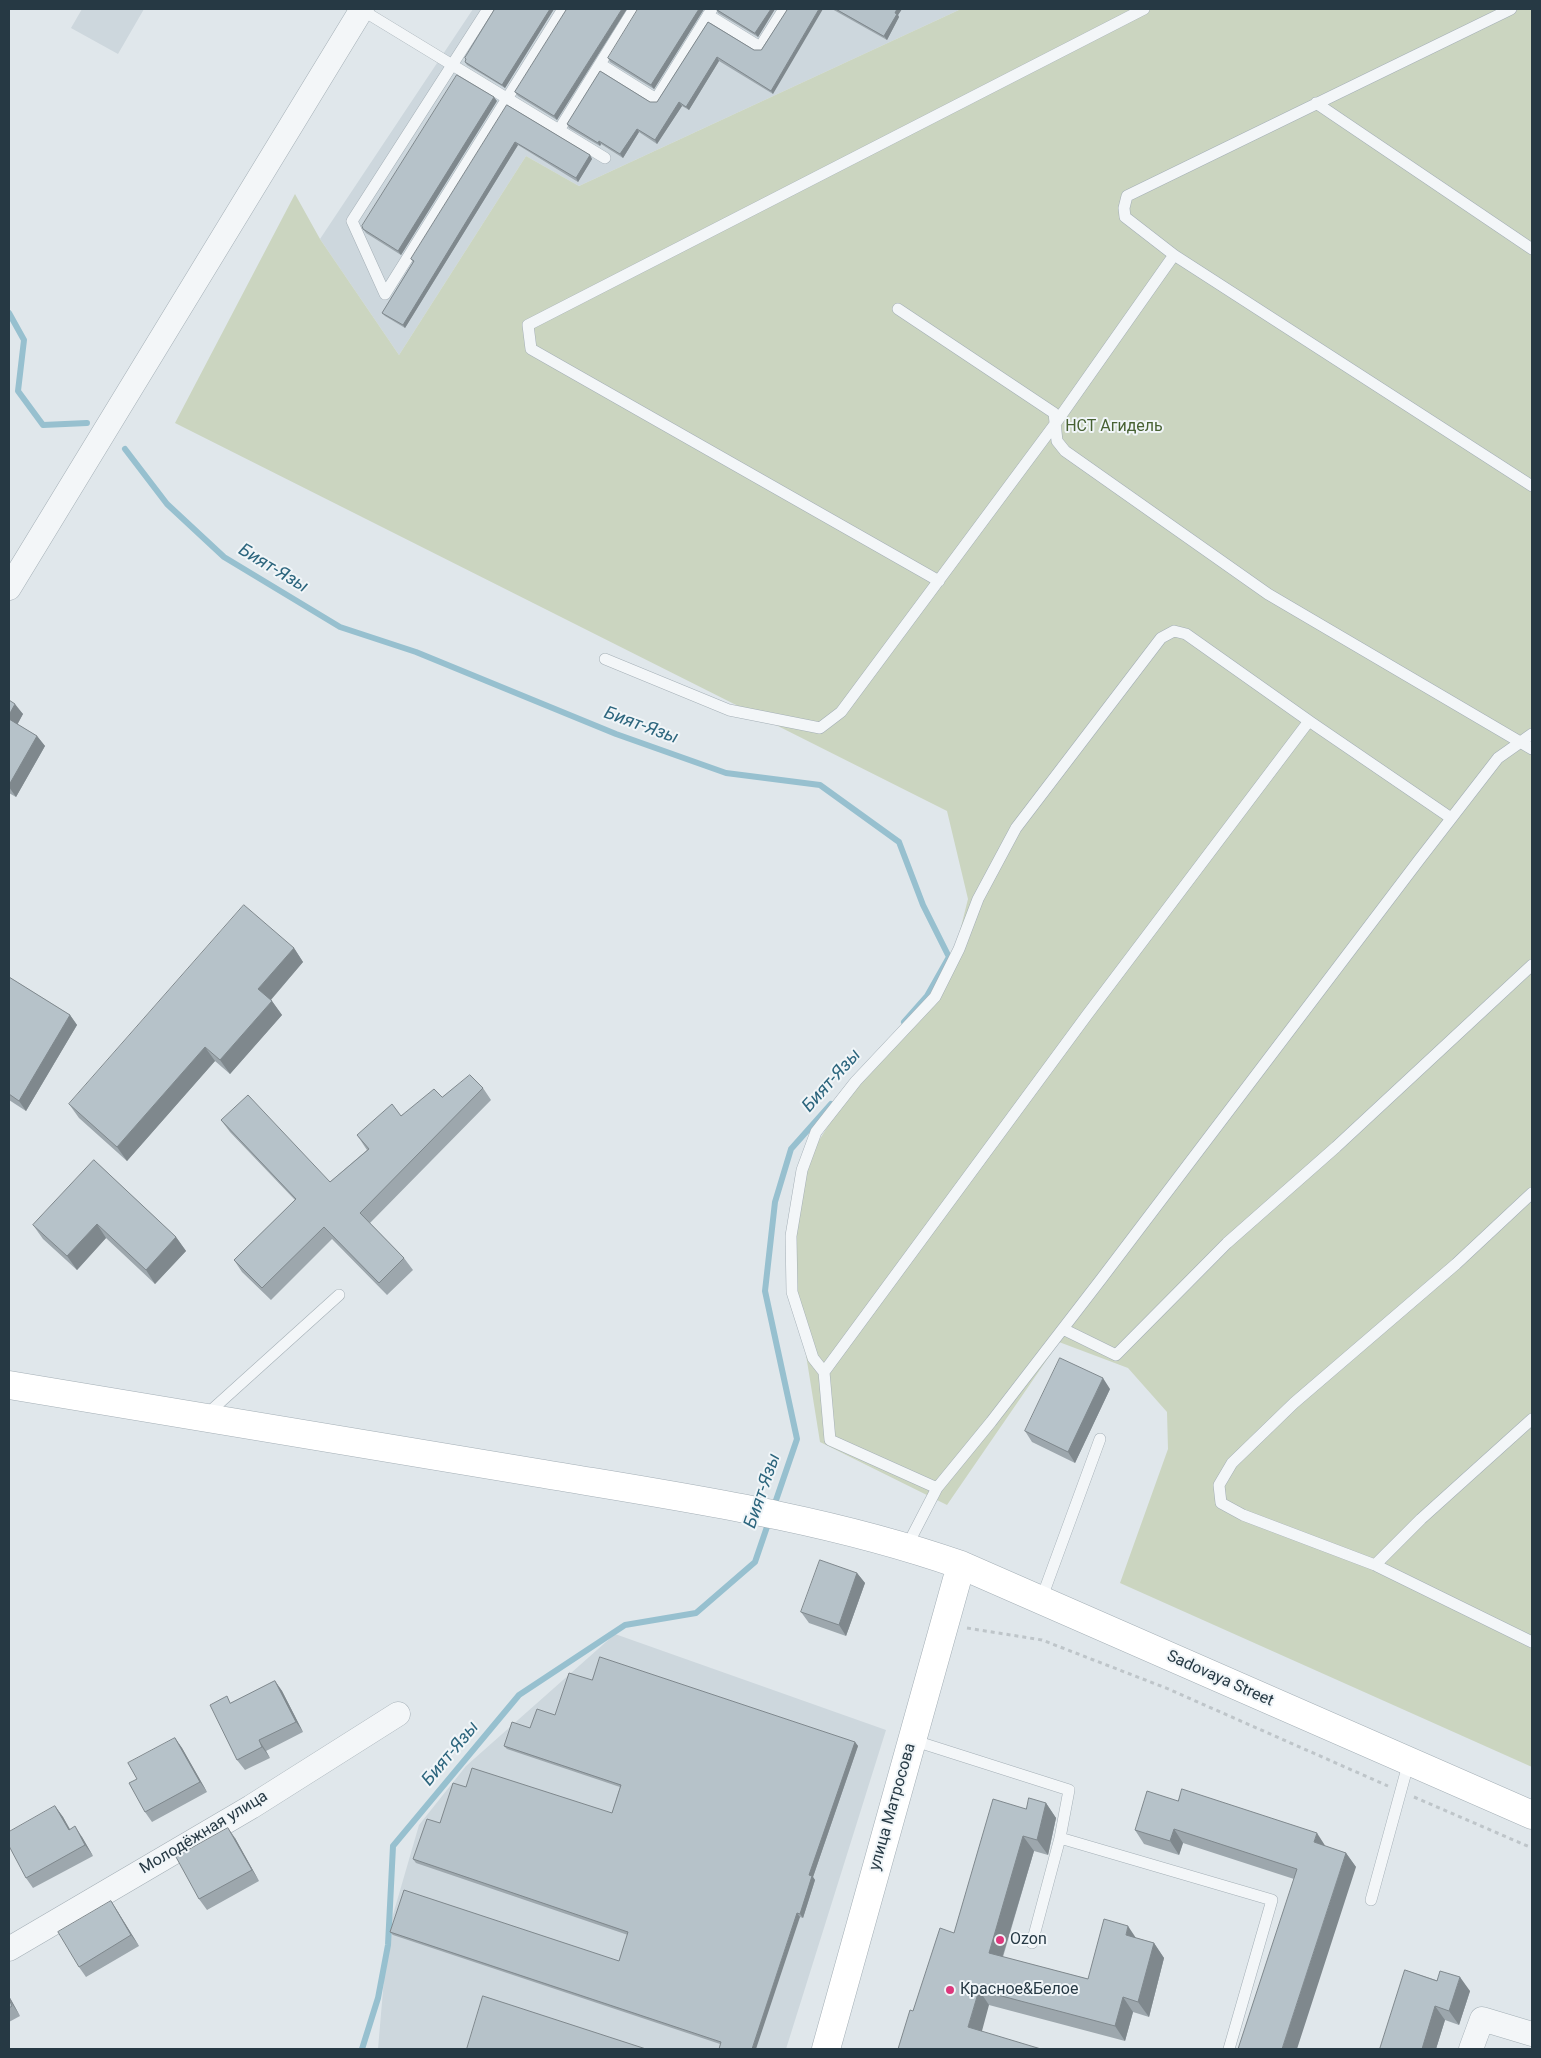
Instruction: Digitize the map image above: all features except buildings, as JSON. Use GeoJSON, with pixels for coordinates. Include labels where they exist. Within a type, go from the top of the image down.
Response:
{"type":"FeatureCollection","features":[{"type":"Feature","properties":{"kind":"main road","name":"Sadovaya Street"},"geometry":{"type":"LineString","coordinates":[[9,1384],[791,1517],[907,1546],[961,1565],[1532,1815]]}},
{"type":"Feature","properties":{"kind":"main road","name":"улица Матросова"},"geometry":{"type":"LineString","coordinates":[[826,2049],[961,1565]]}},
{"type":"Feature","properties":{"kind":"street"},"geometry":{"type":"LineString","coordinates":[[9,588],[362,9]]}},
{"type":"Feature","properties":{"kind":"street","name":"Молодёжная улица"},"geometry":{"type":"LineString","coordinates":[[9,1949],[251,1807],[398,1714]]}},
{"type":"Feature","properties":{"kind":"street"},"geometry":{"type":"LineString","coordinates":[[1471,2049],[1482,2019],[1532,2034]]}},
{"type":"Feature","properties":{"kind":"lane"},"geometry":{"type":"LineString","coordinates":[[362,9],[605,158]]}},
{"type":"Feature","properties":{"kind":"lane"},"geometry":{"type":"LineString","coordinates":[[488,9],[352,221],[385,294],[563,9]]}},
{"type":"Feature","properties":{"kind":"lane"},"geometry":{"type":"LineString","coordinates":[[559,130],[634,9]]}},
{"type":"Feature","properties":{"kind":"lane"},"geometry":{"type":"LineString","coordinates":[[600,64],[656,99],[710,12],[760,47],[784,9]]}},
{"type":"Feature","properties":{"kind":"lane"},"geometry":{"type":"LineString","coordinates":[[939,581],[531,349],[528,325],[1144,9]]}},
{"type":"Feature","properties":{"kind":"lane"},"geometry":{"type":"LineString","coordinates":[[1511,9],[1127,196],[1124,217],[1174,255],[1532,486]]}},
{"type":"Feature","properties":{"kind":"lane"},"geometry":{"type":"LineString","coordinates":[[1316,103],[1532,249]]}},
{"type":"Feature","properties":{"kind":"lane"},"geometry":{"type":"LineString","coordinates":[[605,659],[729,710],[820,728],[841,712],[1055,424],[1174,255]]}},
{"type":"Feature","properties":{"kind":"lane"},"geometry":{"type":"LineString","coordinates":[[898,309],[1054,413],[1057,442],[1064,451],[1268,594],[1532,749]]}},
{"type":"Feature","properties":{"kind":"lane"},"geometry":{"type":"LineString","coordinates":[[937,1488],[830,1440],[824,1372],[813,1358],[792,1292],[792,1236],[802,1170],[816,1132],[856,1081],[935,997],[959,949],[978,900],[1016,828],[1161,638],[1174,631],[1186,634],[1451,818]]}},
{"type":"Feature","properties":{"kind":"lane"},"geometry":{"type":"LineString","coordinates":[[824,1372],[1087,1015],[1309,721]]}},
{"type":"Feature","properties":{"kind":"lane"},"geometry":{"type":"LineString","coordinates":[[907,1546],[937,1488],[1063,1329],[1451,818],[1498,758],[1532,734]]}},
{"type":"Feature","properties":{"kind":"lane"},"geometry":{"type":"LineString","coordinates":[[1063,1329],[1116,1355],[1227,1243],[1336,1147],[1532,965]]}},
{"type":"Feature","properties":{"kind":"lane"},"geometry":{"type":"LineString","coordinates":[[1532,1193],[1456,1264],[1294,1403],[1232,1463],[1219,1485],[1221,1503],[1243,1515],[1375,1565],[1532,1642]]}},
{"type":"Feature","properties":{"kind":"lane"},"geometry":{"type":"LineString","coordinates":[[205,1416],[340,1295]]}},
{"type":"Feature","properties":{"kind":"lane"},"geometry":{"type":"LineString","coordinates":[[1375,1565],[1421,1519],[1532,1419]]}},
{"type":"Feature","properties":{"kind":"lane"},"geometry":{"type":"LineString","coordinates":[[1041,1600],[1100,1439]]}},
{"type":"Feature","properties":{"kind":"lane"},"geometry":{"type":"LineString","coordinates":[[912,1740],[1069,1790],[1060,1838],[1032,1943]]}},
{"type":"Feature","properties":{"kind":"lane"},"geometry":{"type":"LineString","coordinates":[[1371,1900],[1409,1761]]}},
{"type":"Feature","properties":{"kind":"lane"},"geometry":{"type":"LineString","coordinates":[[1060,1838],[1272,1900],[1229,2049]]}},
{"type":"Feature","properties":{"kind":"path"},"geometry":{"type":"LineString","coordinates":[[944,1624],[1042,1640],[1166,1688],[1532,1848]]}},
{"type":"Feature","properties":{"kind":"shaded area"},"geometry":{"type":"Polygon","coordinates":[[[82,9],[144,9],[118,54],[71,28],[82,9]]]}},
{"type":"Feature","properties":{"kind":"shaded area"},"geometry":{"type":"Polygon","coordinates":[[[473,9],[961,9],[579,186],[526,156],[399,355],[320,239],[473,9]]]}},
{"type":"Feature","properties":{"kind":"shaded area"},"geometry":{"type":"Polygon","coordinates":[[[615,1634],[886,1730],[786,2049],[378,2049],[388,1932],[419,1825],[466,1766],[615,1634]]]}},
{"type":"Feature","properties":{"kind":"green space","name":"НСТ Агидель"},"geometry":{"type":"Polygon","coordinates":[[[961,9],[1532,9],[1532,1767],[1120,1583],[1168,1449],[1167,1412],[1128,1368],[1059,1342],[947,1505],[820,1442],[793,1274],[799,1209],[811,1153],[847,1096],[949,975],[968,899],[947,811],[175,423],[295,194],[320,239],[399,355],[526,156],[579,186],[961,9]]]}},
{"type":"Feature","properties":{"kind":"waterway","name":"Бият-Язы"},"geometry":{"type":"LineString","coordinates":[[9,313],[24,340],[18,391],[43,425],[87,423]]}},
{"type":"Feature","properties":{"kind":"waterway","name":"Бият-Язы"},"geometry":{"type":"LineString","coordinates":[[125,449],[167,504],[224,557],[340,627],[416,652],[616,734],[726,773],[820,785],[899,842],[923,905],[949,957],[927,996],[904,1022]]}},
{"type":"Feature","properties":{"kind":"waterway","name":"Бият-Язы"},"geometry":{"type":"LineString","coordinates":[[773,1509],[797,1439],[765,1291],[775,1202],[791,1149],[831,1104]]}},
{"type":"Feature","properties":{"kind":"waterway","name":"Бият-Язы"},"geometry":{"type":"LineString","coordinates":[[362,2049],[378,1998],[388,1945],[393,1846],[519,1695],[625,1625],[696,1613],[755,1562],[769,1521]]}},
{"type":"Feature","properties":{"kind":"place","name":"Ozon"},"geometry":{"type":"Point","coordinates":[1000,1940]}},
{"type":"Feature","properties":{"kind":"place","name":"Красное&Белое"},"geometry":{"type":"Point","coordinates":[950,1990]}}]}
